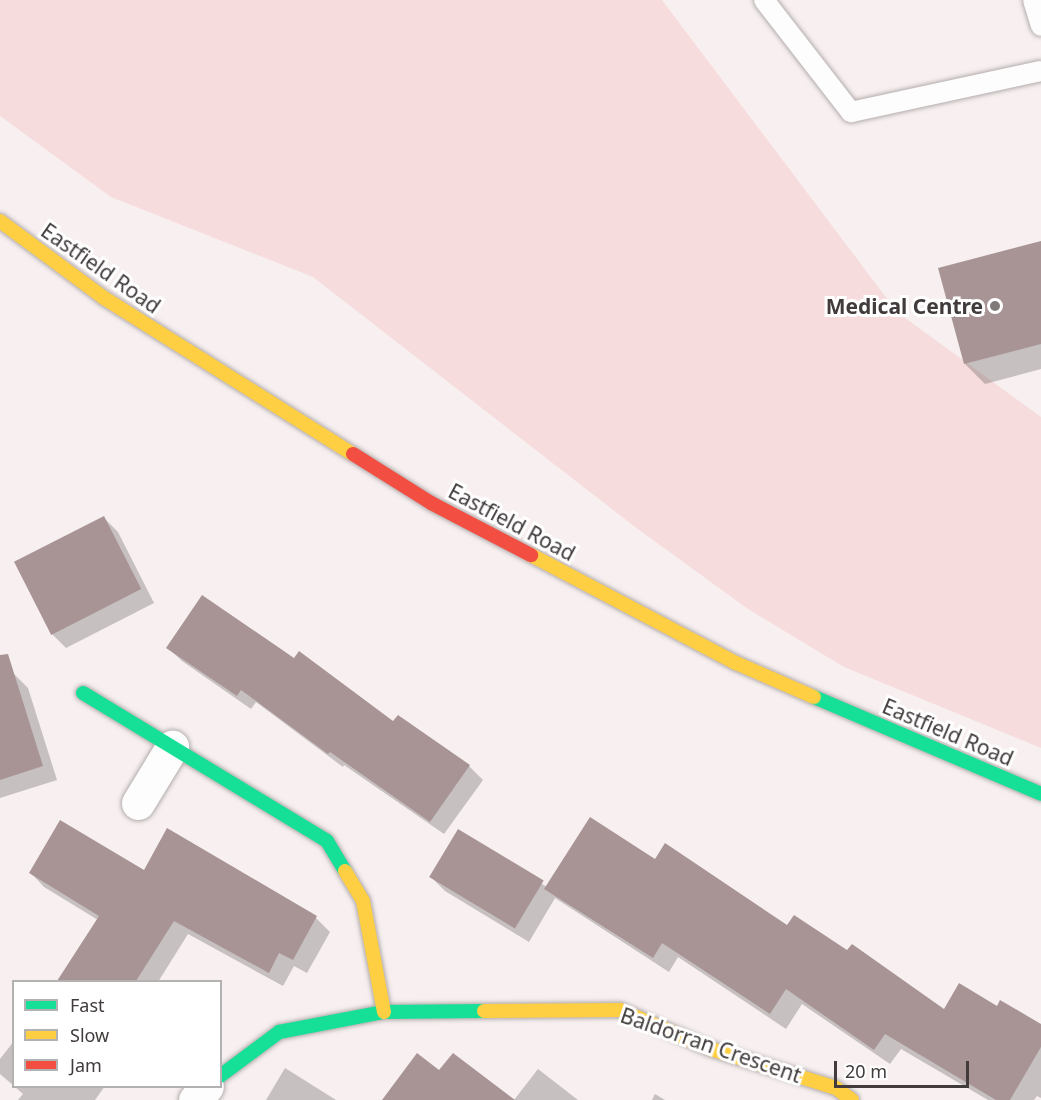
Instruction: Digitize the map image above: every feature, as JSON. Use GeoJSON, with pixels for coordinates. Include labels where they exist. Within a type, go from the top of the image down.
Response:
{"type":"FeatureCollection","features":[{"type":"Feature","properties":{"kind":"street","name":"Eastfield Road"},"geometry":{"type":"LineString","coordinates":[[0,221],[104,298],[431,503],[736,663],[1041,794]]}},
{"type":"Feature","properties":{"kind":"street"},"geometry":{"type":"LineString","coordinates":[[83,693],[327,841],[363,901],[384,1012]]}},
{"type":"Feature","properties":{"kind":"street"},"geometry":{"type":"LineString","coordinates":[[138,804],[172,747]]}},
{"type":"Feature","properties":{"kind":"street","name":"Baldorran Crescent"},"geometry":{"type":"LineString","coordinates":[[222,1075],[279,1032],[384,1012],[620,1010],[711,1048],[836,1088],[852,1100]]}},
{"type":"Feature","properties":{"kind":"street"},"geometry":{"type":"LineString","coordinates":[[195,1100],[205,1088]]}},
{"type":"Feature","properties":{"kind":"lane"},"geometry":{"type":"LineString","coordinates":[[764,0],[851,112],[1041,71]]}},
{"type":"Feature","properties":{"kind":"lane"},"geometry":{"type":"LineString","coordinates":[[1033,0],[1041,26]]}},
{"type":"Feature","properties":{"kind":"shaded area"},"geometry":{"type":"Polygon","coordinates":[[[0,0],[662,0],[897,312],[1041,417],[1041,748],[844,667],[748,609],[635,527],[313,277],[111,197],[0,116],[0,0]]]}},
{"type":"Feature","properties":{"kind":"building","name":"Medical Centre"},"geometry":{"type":"Polygon","coordinates":[[[1041,241],[1041,344],[964,364],[938,268],[1041,241]]]}},
{"type":"Feature","properties":{"kind":"building"},"geometry":{"type":"Polygon","coordinates":[[[104,516],[141,589],[51,635],[14,562],[104,516]]]}},
{"type":"Feature","properties":{"kind":"building"},"geometry":{"type":"Polygon","coordinates":[[[202,595],[294,658],[299,651],[393,721],[398,715],[470,765],[430,822],[330,752],[328,754],[241,690],[237,696],[166,648],[202,595]]]}},
{"type":"Feature","properties":{"kind":"building"},"geometry":{"type":"Polygon","coordinates":[[[8,654],[43,766],[0,780],[0,655],[8,654]]]}},
{"type":"Feature","properties":{"kind":"building"},"geometry":{"type":"Polygon","coordinates":[[[590,817],[655,859],[665,843],[787,925],[794,915],[847,950],[852,944],[944,1009],[959,983],[997,1006],[1000,1000],[1041,1024],[1041,1047],[1010,1100],[996,1100],[885,1034],[874,1050],[786,989],[770,1014],[662,943],[653,958],[544,889],[590,817]]]}},
{"type":"Feature","properties":{"kind":"building"},"geometry":{"type":"Polygon","coordinates":[[[60,820],[144,870],[167,828],[317,916],[293,960],[279,953],[269,973],[174,921],[137,980],[58,980],[99,916],[29,873],[60,820]]]}},
{"type":"Feature","properties":{"kind":"building"},"geometry":{"type":"Polygon","coordinates":[[[458,829],[544,881],[515,929],[429,877],[458,829]]]}},
{"type":"Feature","properties":{"kind":"building"},"geometry":{"type":"Polygon","coordinates":[[[417,1053],[439,1070],[453,1053],[515,1100],[382,1100],[417,1053]]]}},
{"type":"Feature","properties":{"kind":"traffic: fast"},"geometry":{"type":"LineString","coordinates":[[83,693],[327,841],[345,871]]}},
{"type":"Feature","properties":{"kind":"traffic: fast"},"geometry":{"type":"LineString","coordinates":[[814,697],[1041,794]]}},
{"type":"Feature","properties":{"kind":"traffic: fast"},"geometry":{"type":"LineString","coordinates":[[222,1075],[279,1032],[384,1012],[484,1011]]}},
{"type":"Feature","properties":{"kind":"traffic: slow"},"geometry":{"type":"LineString","coordinates":[[0,221],[104,298],[353,454]]}},
{"type":"Feature","properties":{"kind":"traffic: slow"},"geometry":{"type":"LineString","coordinates":[[531,555],[736,663],[814,697]]}},
{"type":"Feature","properties":{"kind":"traffic: slow"},"geometry":{"type":"LineString","coordinates":[[345,871],[363,901],[384,1012]]}},
{"type":"Feature","properties":{"kind":"traffic: slow"},"geometry":{"type":"LineString","coordinates":[[484,1011],[620,1010],[711,1049],[836,1088],[852,1100]]}},
{"type":"Feature","properties":{"kind":"traffic: jam"},"geometry":{"type":"LineString","coordinates":[[353,454],[431,503],[531,555]]}},
{"type":"Feature","properties":{"kind":"place","name":"Medical Centre"},"geometry":{"type":"Point","coordinates":[995,306]}}]}
